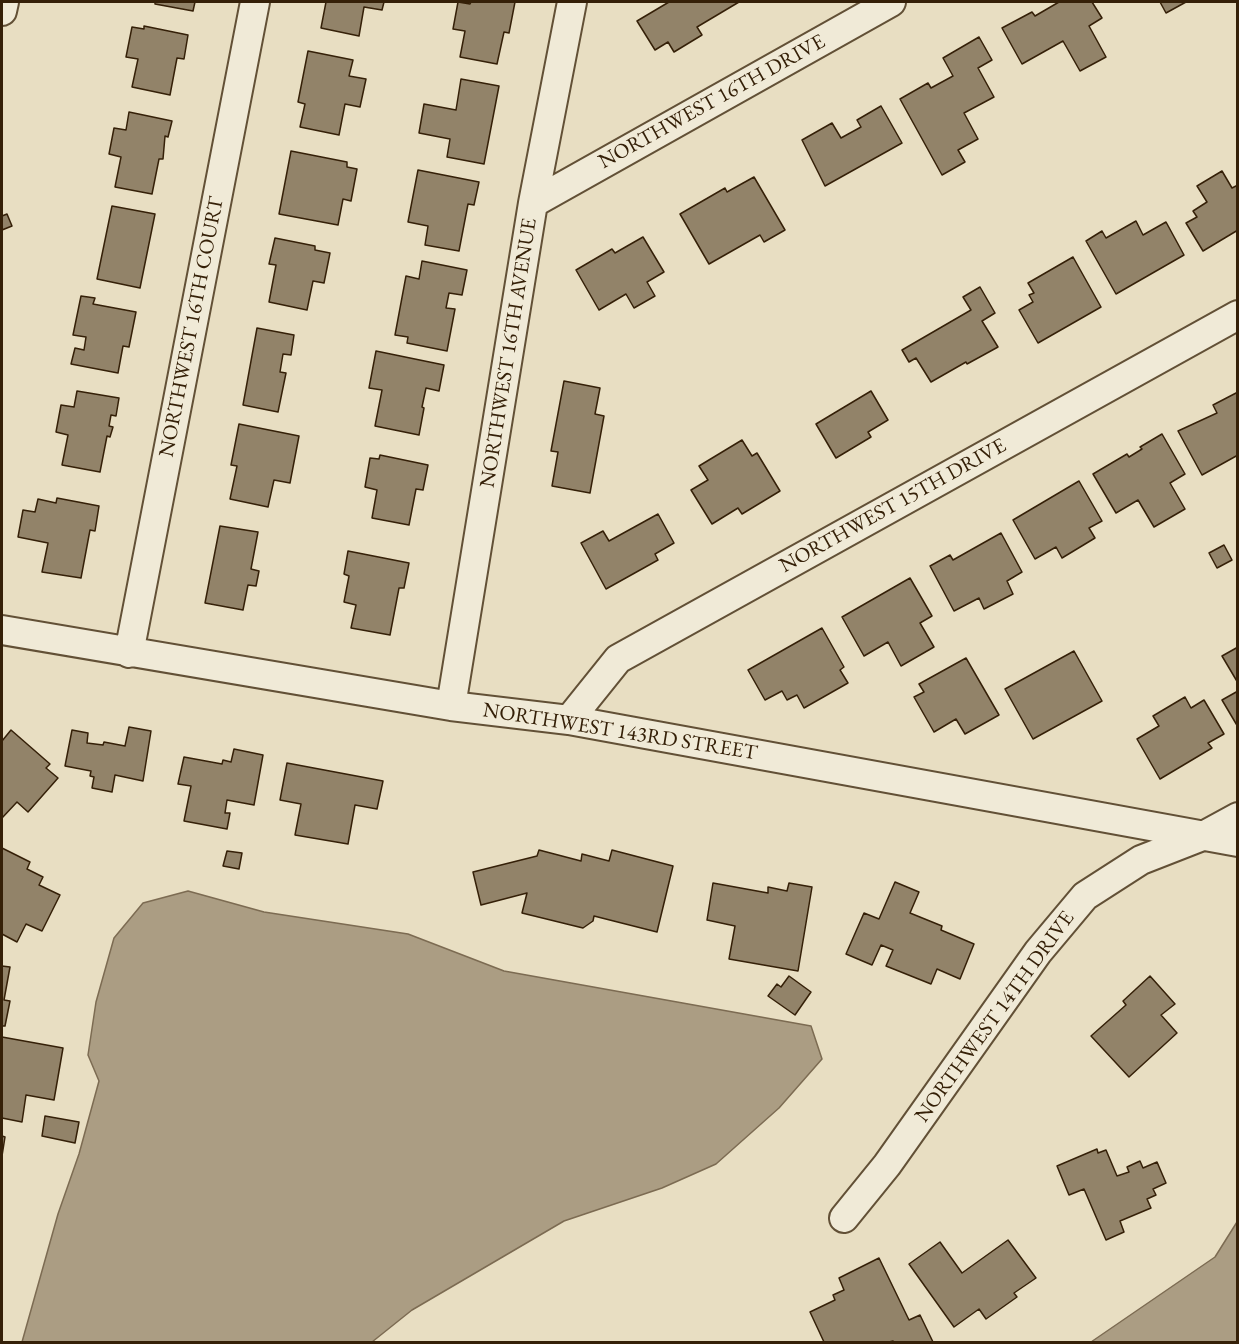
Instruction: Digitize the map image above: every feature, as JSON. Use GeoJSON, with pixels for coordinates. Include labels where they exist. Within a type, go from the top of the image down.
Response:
{"type":"FeatureCollection","features":[{"type":"Feature","properties":{"kind":"street"},"geometry":{"type":"LineString","coordinates":[[2,11],[4,2]]}},
{"type":"Feature","properties":{"kind":"street","name":"NORTHWEST 16TH COURT"},"geometry":{"type":"LineString","coordinates":[[129,653],[255,2]]}},
{"type":"Feature","properties":{"kind":"street","name":"NORTHWEST 16TH AVENUE"},"geometry":{"type":"LineString","coordinates":[[451,706],[533,203],[572,2]]}},
{"type":"Feature","properties":{"kind":"street","name":"NORTHWEST 16TH DRIVE"},"geometry":{"type":"LineString","coordinates":[[533,203],[891,2]]}},
{"type":"Feature","properties":{"kind":"street","name":"NORTHWEST 15TH DRIVE"},"geometry":{"type":"LineString","coordinates":[[568,720],[618,659],[1238,315]]}},
{"type":"Feature","properties":{"kind":"street","name":"NORTHWEST 143RD STREET"},"geometry":{"type":"LineString","coordinates":[[2,630],[451,706],[568,720],[1238,842]]}},
{"type":"Feature","properties":{"kind":"street","name":"NORTHWEST 14TH DRIVE"},"geometry":{"type":"LineString","coordinates":[[844,1218],[887,1165],[1038,952],[1086,896],[1141,860],[1205,835],[1238,817]]}},
{"type":"Feature","properties":{"kind":"shaded area"},"geometry":{"type":"Polygon","coordinates":[[[188,891],[264,912],[408,934],[504,971],[811,1026],[822,1059],[779,1108],[716,1164],[662,1188],[564,1221],[412,1310],[372,1342],[22,1342],[99,1081],[88,1055],[96,1002],[114,938],[143,903],[188,891]]]}},
{"type":"Feature","properties":{"kind":"shaded area"},"geometry":{"type":"Polygon","coordinates":[[[1237,1222],[1237,1342],[1091,1342],[1215,1257],[1237,1222]]]}},
{"type":"Feature","properties":{"kind":"building"},"geometry":{"type":"Polygon","coordinates":[[[155,2],[195,2],[193,11],[155,4],[155,2]]]}},
{"type":"Feature","properties":{"kind":"building"},"geometry":{"type":"Polygon","coordinates":[[[326,2],[384,2],[382,10],[364,7],[359,36],[321,28],[326,2]]]}},
{"type":"Feature","properties":{"kind":"building"},"geometry":{"type":"Polygon","coordinates":[[[458,2],[470,4],[471,2],[515,2],[509,33],[504,32],[497,64],[460,57],[465,31],[453,29],[458,2]]]}},
{"type":"Feature","properties":{"kind":"building"},"geometry":{"type":"Polygon","coordinates":[[[669,2],[739,2],[697,27],[702,35],[674,52],[668,42],[655,50],[637,21],[669,2]]]}},
{"type":"Feature","properties":{"kind":"building"},"geometry":{"type":"Polygon","coordinates":[[[1059,2],[1092,2],[1102,18],[1089,26],[1106,57],[1080,71],[1063,41],[1022,64],[1002,28],[1032,12],[1035,16],[1059,2]]]}},
{"type":"Feature","properties":{"kind":"building"},"geometry":{"type":"Polygon","coordinates":[[[1160,2],[1186,2],[1166,13],[1160,2]]]}},
{"type":"Feature","properties":{"kind":"building"},"geometry":{"type":"Polygon","coordinates":[[[144,26],[188,35],[184,59],[177,58],[170,95],[132,87],[138,59],[126,57],[132,27],[144,29],[144,26]]]}},
{"type":"Feature","properties":{"kind":"building"},"geometry":{"type":"Polygon","coordinates":[[[979,37],[992,60],[978,68],[994,97],[964,113],[978,139],[958,150],[965,162],[942,175],[900,99],[928,83],[931,88],[953,76],[943,58],[979,37]]]}},
{"type":"Feature","properties":{"kind":"building"},"geometry":{"type":"Polygon","coordinates":[[[308,51],[353,60],[349,76],[366,79],[360,107],[345,104],[339,135],[300,127],[305,104],[298,102],[308,51]]]}},
{"type":"Feature","properties":{"kind":"building"},"geometry":{"type":"Polygon","coordinates":[[[461,79],[499,86],[484,164],[447,157],[450,139],[419,133],[424,104],[456,110],[461,79]]]}},
{"type":"Feature","properties":{"kind":"building"},"geometry":{"type":"Polygon","coordinates":[[[881,106],[902,143],[825,186],[802,140],[832,123],[841,138],[861,127],[857,120],[881,106]]]}},
{"type":"Feature","properties":{"kind":"building"},"geometry":{"type":"Polygon","coordinates":[[[129,112],[172,121],[168,137],[165,136],[163,159],[159,159],[152,194],[115,187],[121,157],[109,154],[114,128],[126,130],[129,112]]]}},
{"type":"Feature","properties":{"kind":"building"},"geometry":{"type":"Polygon","coordinates":[[[291,151],[347,162],[347,167],[357,169],[351,201],[343,199],[338,225],[279,214],[291,151]]]}},
{"type":"Feature","properties":{"kind":"building"},"geometry":{"type":"Polygon","coordinates":[[[418,170],[479,182],[474,205],[468,204],[459,251],[425,245],[428,226],[408,222],[418,170]]]}},
{"type":"Feature","properties":{"kind":"building"},"geometry":{"type":"Polygon","coordinates":[[[1222,171],[1232,188],[1238,185],[1238,230],[1203,251],[1186,223],[1197,217],[1193,211],[1207,202],[1197,186],[1222,171]]]}},
{"type":"Feature","properties":{"kind":"building"},"geometry":{"type":"Polygon","coordinates":[[[754,177],[785,230],[764,242],[760,235],[709,264],[680,214],[725,188],[727,192],[754,177]]]}},
{"type":"Feature","properties":{"kind":"building"},"geometry":{"type":"Polygon","coordinates":[[[112,206],[155,214],[140,288],[97,279],[112,206]]]}},
{"type":"Feature","properties":{"kind":"building"},"geometry":{"type":"Polygon","coordinates":[[[7,214],[12,226],[2,230],[2,216],[7,214]]]}},
{"type":"Feature","properties":{"kind":"building"},"geometry":{"type":"Polygon","coordinates":[[[1136,221],[1143,235],[1166,222],[1184,255],[1116,294],[1086,241],[1102,231],[1106,238],[1136,221]]]}},
{"type":"Feature","properties":{"kind":"building"},"geometry":{"type":"Polygon","coordinates":[[[643,237],[664,272],[647,282],[655,296],[634,308],[626,294],[599,310],[576,270],[612,249],[615,253],[643,237]]]}},
{"type":"Feature","properties":{"kind":"building"},"geometry":{"type":"Polygon","coordinates":[[[275,238],[315,246],[315,250],[330,253],[324,283],[313,281],[307,310],[269,302],[276,265],[269,264],[275,238]]]}},
{"type":"Feature","properties":{"kind":"building"},"geometry":{"type":"Polygon","coordinates":[[[1073,257],[1101,307],[1038,343],[1019,310],[1033,302],[1029,295],[1034,293],[1028,283],[1073,257]]]}},
{"type":"Feature","properties":{"kind":"building"},"geometry":{"type":"Polygon","coordinates":[[[422,261],[467,270],[462,295],[449,293],[446,308],[455,309],[447,351],[407,343],[408,337],[395,335],[406,276],[419,279],[422,261]]]}},
{"type":"Feature","properties":{"kind":"building"},"geometry":{"type":"Polygon","coordinates":[[[980,287],[995,313],[982,321],[998,347],[931,382],[916,358],[909,362],[902,350],[971,310],[963,297],[980,287]]]}},
{"type":"Feature","properties":{"kind":"building"},"geometry":{"type":"Polygon","coordinates":[[[81,296],[95,298],[93,304],[136,312],[129,347],[123,346],[118,373],[71,364],[75,348],[84,350],[86,337],[73,335],[81,296]]]}},
{"type":"Feature","properties":{"kind":"building"},"geometry":{"type":"Polygon","coordinates":[[[257,328],[294,335],[291,355],[283,354],[280,372],[286,373],[278,412],[243,405],[257,328]]]}},
{"type":"Feature","properties":{"kind":"building"},"geometry":{"type":"Polygon","coordinates":[[[376,351],[444,365],[439,391],[426,388],[419,435],[375,426],[382,390],[369,388],[376,351]]]}},
{"type":"Feature","properties":{"kind":"building"},"geometry":{"type":"Polygon","coordinates":[[[564,381],[600,388],[595,414],[604,416],[590,493],[552,486],[558,452],[551,451],[564,381]]]}},
{"type":"Feature","properties":{"kind":"building"},"geometry":{"type":"Polygon","coordinates":[[[77,391],[119,398],[116,416],[111,415],[109,426],[113,427],[110,437],[107,436],[100,472],[62,465],[68,435],[56,432],[61,405],[74,407],[77,391]]]}},
{"type":"Feature","properties":{"kind":"building"},"geometry":{"type":"Polygon","coordinates":[[[871,391],[888,420],[868,432],[871,437],[836,458],[816,424],[871,391]]]}},
{"type":"Feature","properties":{"kind":"building"},"geometry":{"type":"Polygon","coordinates":[[[1238,392],[1238,455],[1202,475],[1178,431],[1217,413],[1213,405],[1238,392]]]}},
{"type":"Feature","properties":{"kind":"building"},"geometry":{"type":"Polygon","coordinates":[[[239,424],[299,436],[290,483],[274,480],[268,507],[230,499],[237,466],[231,465],[239,424]]]}},
{"type":"Feature","properties":{"kind":"building"},"geometry":{"type":"Polygon","coordinates":[[[1162,434],[1185,474],[1170,483],[1185,509],[1154,527],[1138,500],[1116,513],[1093,474],[1127,454],[1129,457],[1142,449],[1140,447],[1162,434]]]}},
{"type":"Feature","properties":{"kind":"building"},"geometry":{"type":"Polygon","coordinates":[[[742,440],[752,456],[757,453],[780,491],[742,514],[738,508],[712,524],[691,490],[708,480],[699,466],[742,440]]]}},
{"type":"Feature","properties":{"kind":"building"},"geometry":{"type":"Polygon","coordinates":[[[380,455],[428,465],[423,490],[416,489],[409,525],[372,518],[377,490],[365,487],[370,458],[379,459],[380,455]]]}},
{"type":"Feature","properties":{"kind":"building"},"geometry":{"type":"Polygon","coordinates":[[[1079,481],[1102,521],[1089,528],[1095,538],[1062,558],[1056,547],[1035,559],[1013,520],[1079,481]]]}},
{"type":"Feature","properties":{"kind":"building"},"geometry":{"type":"Polygon","coordinates":[[[57,498],[99,506],[95,531],[90,530],[81,578],[42,572],[48,543],[18,537],[23,510],[35,512],[38,499],[56,503],[57,498]]]}},
{"type":"Feature","properties":{"kind":"building"},"geometry":{"type":"Polygon","coordinates":[[[658,514],[674,543],[655,554],[658,560],[606,589],[581,543],[603,531],[609,541],[658,514]]]}},
{"type":"Feature","properties":{"kind":"building"},"geometry":{"type":"Polygon","coordinates":[[[220,526],[258,532],[251,569],[259,571],[256,586],[248,585],[243,610],[205,603],[220,526]]]}},
{"type":"Feature","properties":{"kind":"building"},"geometry":{"type":"Polygon","coordinates":[[[1001,533],[1022,572],[1007,581],[1013,594],[984,609],[979,598],[954,611],[930,566],[950,555],[953,560],[1001,533]]]}},
{"type":"Feature","properties":{"kind":"building"},"geometry":{"type":"Polygon","coordinates":[[[1224,545],[1232,560],[1217,568],[1209,553],[1224,545]]]}},
{"type":"Feature","properties":{"kind":"building"},"geometry":{"type":"Polygon","coordinates":[[[348,551],[409,563],[404,588],[399,588],[390,635],[351,628],[356,605],[344,602],[349,576],[344,574],[348,551]]]}},
{"type":"Feature","properties":{"kind":"building"},"geometry":{"type":"Polygon","coordinates":[[[910,578],[932,616],[920,623],[934,647],[901,666],[888,642],[864,656],[842,617],[910,578]]]}},
{"type":"Feature","properties":{"kind":"building"},"geometry":{"type":"Polygon","coordinates":[[[822,628],[844,667],[840,670],[848,683],[804,708],[797,695],[787,700],[782,691],[765,700],[748,670],[822,628]]]}},
{"type":"Feature","properties":{"kind":"building"},"geometry":{"type":"Polygon","coordinates":[[[1238,647],[1238,683],[1222,656],[1238,647]]]}},
{"type":"Feature","properties":{"kind":"building"},"geometry":{"type":"Polygon","coordinates":[[[1074,651],[1102,701],[1033,739],[1005,689],[1074,651]]]}},
{"type":"Feature","properties":{"kind":"building"},"geometry":{"type":"Polygon","coordinates":[[[966,658],[999,715],[965,734],[956,719],[934,732],[914,697],[924,692],[919,684],[966,658]]]}},
{"type":"Feature","properties":{"kind":"building"},"geometry":{"type":"Polygon","coordinates":[[[1238,691],[1238,727],[1222,700],[1238,691]]]}},
{"type":"Feature","properties":{"kind":"building"},"geometry":{"type":"Polygon","coordinates":[[[1185,697],[1191,708],[1204,700],[1224,734],[1208,743],[1212,748],[1160,779],[1137,739],[1159,726],[1153,716],[1185,697]]]}},
{"type":"Feature","properties":{"kind":"building"},"geometry":{"type":"Polygon","coordinates":[[[129,727],[151,731],[143,781],[115,775],[112,792],[92,788],[94,777],[90,776],[91,771],[65,766],[72,730],[88,733],[87,743],[103,745],[104,742],[125,746],[129,727]]]}},
{"type":"Feature","properties":{"kind":"building"},"geometry":{"type":"Polygon","coordinates":[[[11,730],[50,764],[46,768],[58,778],[28,812],[17,802],[2,818],[2,741],[11,730]]]}},
{"type":"Feature","properties":{"kind":"building"},"geometry":{"type":"Polygon","coordinates":[[[234,749],[263,755],[254,805],[227,800],[225,813],[230,813],[227,829],[184,821],[191,786],[178,784],[184,757],[222,764],[223,760],[231,762],[234,749]]]}},
{"type":"Feature","properties":{"kind":"building"},"geometry":{"type":"Polygon","coordinates":[[[287,763],[383,781],[377,809],[355,805],[348,844],[295,835],[301,804],[280,800],[287,763]]]}},
{"type":"Feature","properties":{"kind":"building"},"geometry":{"type":"Polygon","coordinates":[[[2,848],[30,862],[27,869],[43,877],[39,885],[60,895],[42,931],[26,924],[17,942],[2,934],[2,848]]]}},
{"type":"Feature","properties":{"kind":"building"},"geometry":{"type":"Polygon","coordinates":[[[539,850],[581,861],[582,854],[609,861],[612,850],[673,866],[657,932],[594,916],[593,921],[583,928],[522,913],[527,893],[481,905],[473,872],[537,856],[539,850]]]}},
{"type":"Feature","properties":{"kind":"building"},"geometry":{"type":"Polygon","coordinates":[[[227,851],[242,853],[239,869],[223,866],[227,851]]]}},
{"type":"Feature","properties":{"kind":"building"},"geometry":{"type":"Polygon","coordinates":[[[895,882],[919,892],[910,913],[942,926],[941,930],[974,944],[960,979],[937,969],[931,984],[886,966],[893,950],[881,945],[872,965],[846,954],[864,913],[879,919],[895,882]]]}},
{"type":"Feature","properties":{"kind":"building"},"geometry":{"type":"Polygon","coordinates":[[[713,883],[768,893],[768,887],[787,891],[789,883],[812,887],[798,971],[729,959],[735,926],[707,920],[713,883]]]}},
{"type":"Feature","properties":{"kind":"building"},"geometry":{"type":"Polygon","coordinates":[[[2,966],[10,967],[4,1000],[10,1001],[5,1026],[2,1026],[2,966]]]}},
{"type":"Feature","properties":{"kind":"building"},"geometry":{"type":"Polygon","coordinates":[[[789,976],[811,992],[795,1015],[768,996],[777,984],[781,987],[789,976]]]}},
{"type":"Feature","properties":{"kind":"building"},"geometry":{"type":"Polygon","coordinates":[[[1150,976],[1175,1004],[1161,1015],[1177,1033],[1129,1077],[1091,1036],[1126,1005],[1123,1001],[1150,976]]]}},
{"type":"Feature","properties":{"kind":"building"},"geometry":{"type":"Polygon","coordinates":[[[2,1037],[63,1048],[54,1100],[26,1095],[22,1122],[2,1118],[2,1037]]]}},
{"type":"Feature","properties":{"kind":"building"},"geometry":{"type":"Polygon","coordinates":[[[45,1116],[79,1122],[75,1143],[42,1136],[45,1116]]]}},
{"type":"Feature","properties":{"kind":"building"},"geometry":{"type":"Polygon","coordinates":[[[2,1136],[5,1137],[2,1156],[2,1136]]]}},
{"type":"Feature","properties":{"kind":"building"},"geometry":{"type":"Polygon","coordinates":[[[1097,1149],[1098,1153],[1106,1150],[1117,1176],[1129,1172],[1127,1167],[1140,1161],[1143,1168],[1157,1162],[1166,1183],[1153,1189],[1156,1195],[1147,1199],[1151,1208],[1120,1221],[1124,1232],[1106,1240],[1084,1189],[1069,1195],[1057,1166],[1097,1149]]]}},
{"type":"Feature","properties":{"kind":"building"},"geometry":{"type":"Polygon","coordinates":[[[1008,1240],[1036,1278],[1014,1293],[1017,1297],[986,1319],[979,1309],[954,1327],[909,1264],[940,1242],[962,1273],[1008,1240]]]}},
{"type":"Feature","properties":{"kind":"building"},"geometry":{"type":"Polygon","coordinates":[[[879,1258],[909,1320],[920,1315],[933,1342],[824,1342],[810,1312],[835,1300],[833,1295],[844,1290],[839,1278],[879,1258]]]}}]}
